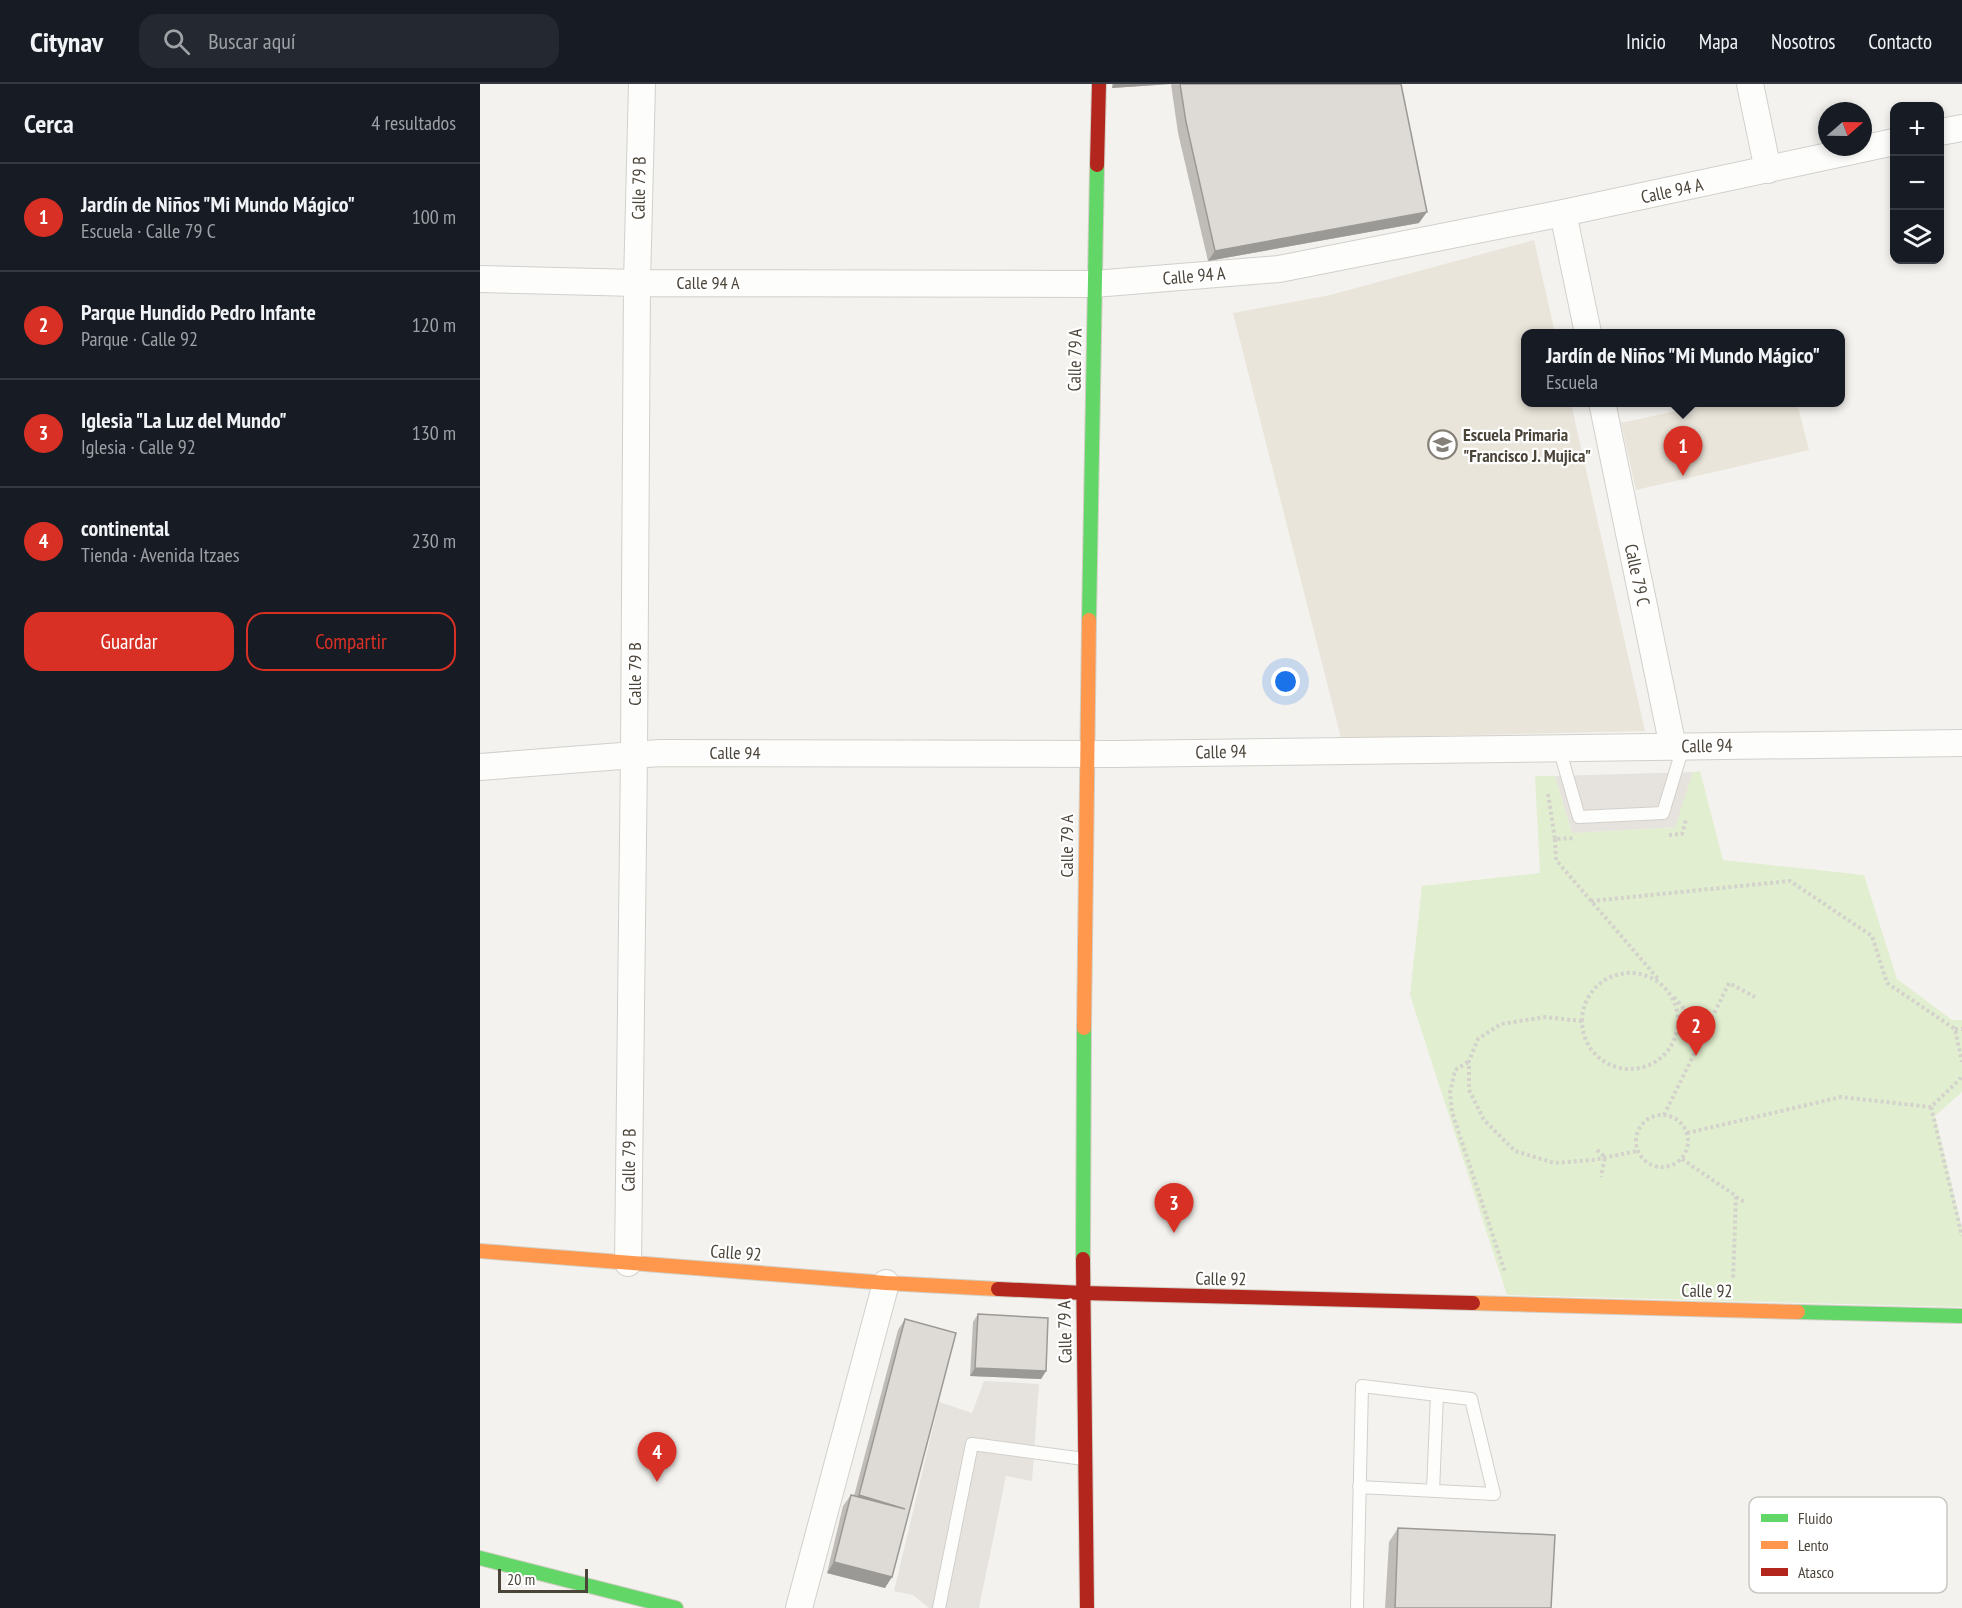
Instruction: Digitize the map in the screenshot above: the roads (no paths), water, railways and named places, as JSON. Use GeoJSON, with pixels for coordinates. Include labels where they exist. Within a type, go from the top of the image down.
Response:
{"type":"FeatureCollection","features":[{"type":"Feature","properties":{"kind":"street","name":"Calle 79 B"},"geometry":{"type":"LineString","coordinates":[[628,1263],[637,283],[642,84]]}},
{"type":"Feature","properties":{"kind":"street","name":"Calle 79 A"},"geometry":{"type":"LineString","coordinates":[[1087,1608],[1083,1293],[1086,754],[1099,84]]}},
{"type":"Feature","properties":{"kind":"street"},"geometry":{"type":"LineString","coordinates":[[1750,84],[1768,170]]}},
{"type":"Feature","properties":{"kind":"street"},"geometry":{"type":"LineString","coordinates":[[1944,131],[1962,128]]}},
{"type":"Feature","properties":{"kind":"street","name":"Calle 94 A"},"geometry":{"type":"LineString","coordinates":[[480,279],[637,283],[1094,284],[1279,269],[1563,213],[1890,143]]}},
{"type":"Feature","properties":{"kind":"street"},"geometry":{"type":"LineString","coordinates":[[1563,213],[1587,329]]}},
{"type":"Feature","properties":{"kind":"street","name":"Calle 79 C"},"geometry":{"type":"LineString","coordinates":[[1603,407],[1678,747]]}},
{"type":"Feature","properties":{"kind":"street","name":"Calle 94"},"geometry":{"type":"LineString","coordinates":[[480,766],[660,753],[1086,754],[1962,745]]}},
{"type":"Feature","properties":{"kind":"street","name":"Calle 92"},"geometry":{"type":"LineString","coordinates":[[480,1251],[886,1283],[1083,1293],[1962,1316]]}},
{"type":"Feature","properties":{"kind":"street"},"geometry":{"type":"LineString","coordinates":[[799,1608],[886,1283]]}},
{"type":"Feature","properties":{"kind":"street"},"geometry":{"type":"LineString","coordinates":[[480,1558],[676,1608]]}},
{"type":"Feature","properties":{"kind":"lane"},"geometry":{"type":"LineString","coordinates":[[1559,748],[1579,817],[1663,813],[1678,747]]}},
{"type":"Feature","properties":{"kind":"lane"},"geometry":{"type":"LineString","coordinates":[[1357,1608],[1359,1487],[1362,1386],[1471,1399],[1494,1494],[1359,1487]]}},
{"type":"Feature","properties":{"kind":"lane"},"geometry":{"type":"LineString","coordinates":[[1433,1491],[1437,1395]]}},
{"type":"Feature","properties":{"kind":"lane"},"geometry":{"type":"LineString","coordinates":[[939,1608],[972,1444],[1085,1459]]}},
{"type":"Feature","properties":{"kind":"place","name":"Escuela Primaria \"Francisco J. Mujica\""},"geometry":{"type":"Point","coordinates":[1442,445]}},
{"type":"Feature","properties":{"kind":"place","name":"Jardín de Niños \"Mi Mundo Mágico\""},"geometry":{"type":"Point","coordinates":[1683,476]}},
{"type":"Feature","properties":{"kind":"place","name":"Parque Hundido Pedro Infante"},"geometry":{"type":"Point","coordinates":[1696,1056]}},
{"type":"Feature","properties":{"kind":"place","name":"Iglesia \"La Luz del Mundo\""},"geometry":{"type":"Point","coordinates":[1174,1233]}},
{"type":"Feature","properties":{"kind":"place","name":"continental"},"geometry":{"type":"Point","coordinates":[657,1482]}}]}
